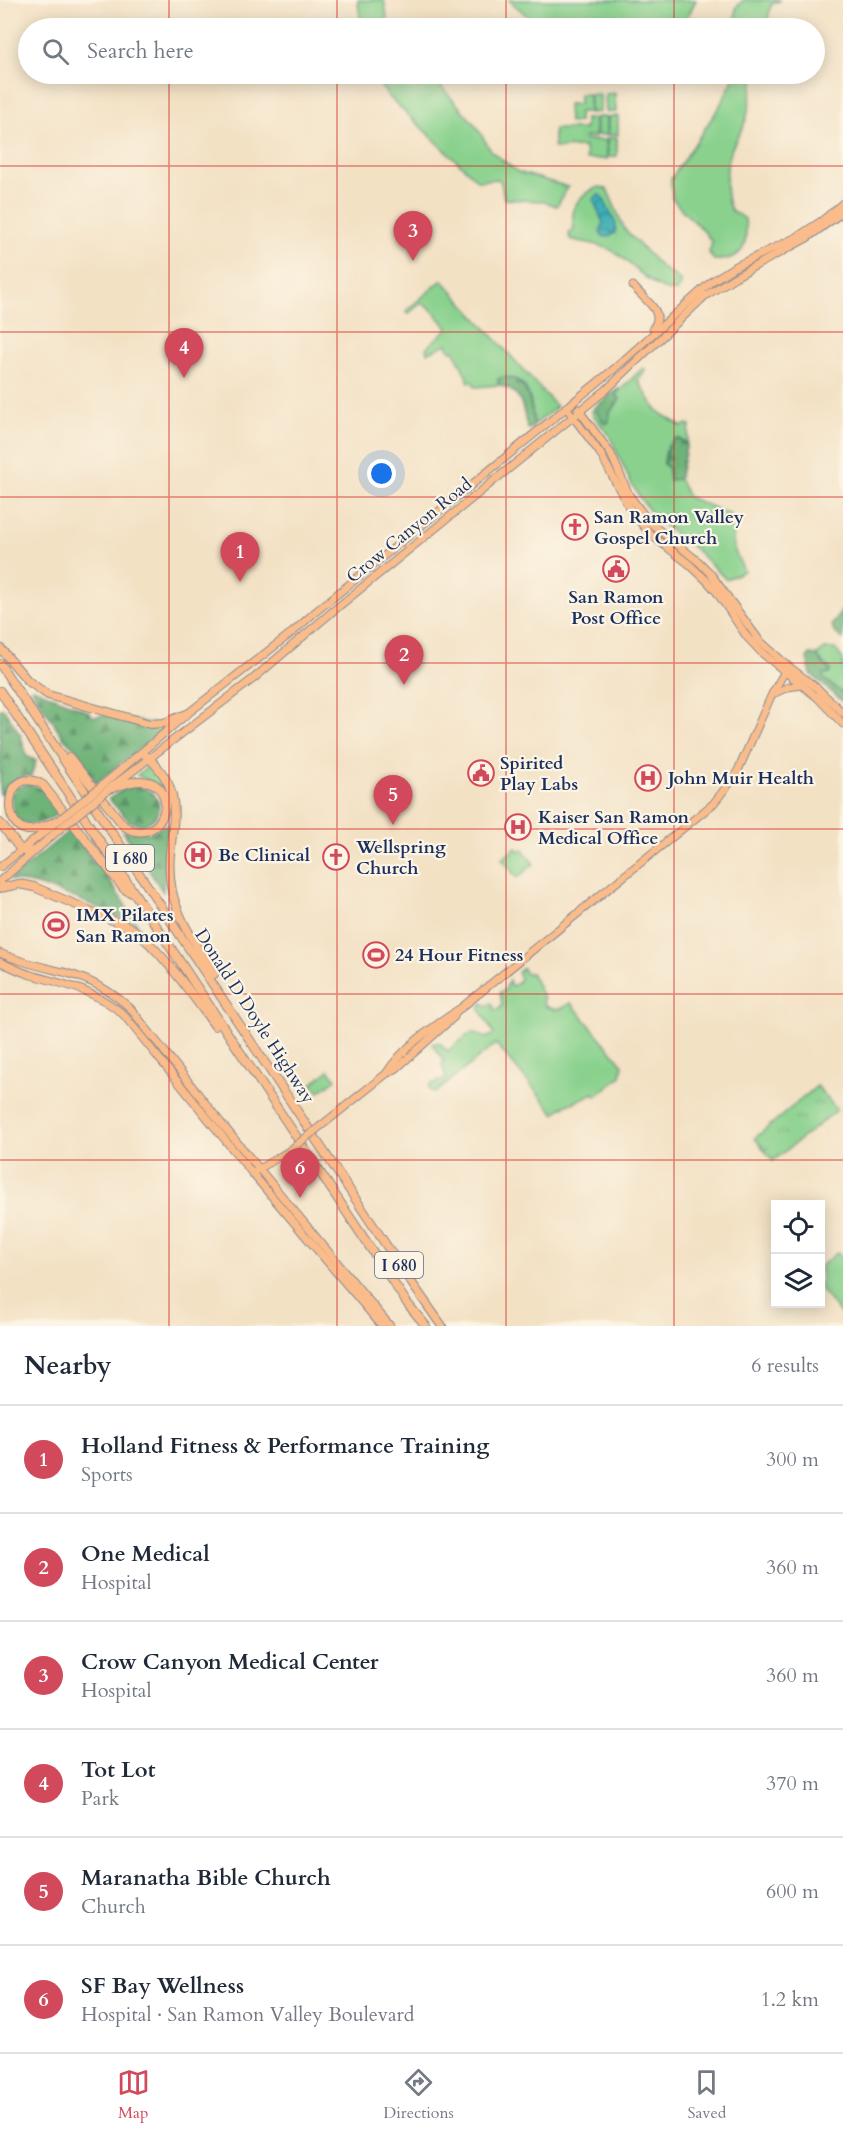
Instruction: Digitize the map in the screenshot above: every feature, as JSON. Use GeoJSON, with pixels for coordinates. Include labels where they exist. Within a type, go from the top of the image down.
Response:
{"type":"FeatureCollection","features":[{"type":"Feature","properties":{"kind":"highway"},"geometry":{"type":"LineString","coordinates":[[0,648],[28,681],[56,698],[150,724],[165,723],[187,714]]}},
{"type":"Feature","properties":{"kind":"highway","name":"Donald D Doyle Highway"},"geometry":{"type":"LineString","coordinates":[[0,664],[442,1326]]}},
{"type":"Feature","properties":{"kind":"highway","name":"Donald D Doyle Highway"},"geometry":{"type":"LineString","coordinates":[[0,691],[407,1303],[426,1326]]}},
{"type":"Feature","properties":{"kind":"highway"},"geometry":{"type":"LineString","coordinates":[[33,712],[44,722],[124,826],[135,831],[148,830],[163,818],[165,800],[160,789],[155,785],[141,781],[107,786]]}},
{"type":"Feature","properties":{"kind":"highway"},"geometry":{"type":"LineString","coordinates":[[146,755],[168,780],[174,800],[170,873],[174,898],[181,916],[219,984],[228,1005]]}},
{"type":"Feature","properties":{"kind":"highway"},"geometry":{"type":"LineString","coordinates":[[61,823],[34,829],[19,828],[5,813],[4,800],[7,792],[17,783],[24,781],[38,782],[43,785],[124,889],[136,895]]}},
{"type":"Feature","properties":{"kind":"highway"},"geometry":{"type":"LineString","coordinates":[[0,823],[21,850],[35,851]]}},
{"type":"Feature","properties":{"kind":"highway"},"geometry":{"type":"LineString","coordinates":[[0,888],[20,884],[34,886],[131,928],[159,953],[225,1039],[236,1047]]}},
{"type":"Feature","properties":{"kind":"main road","name":"Crow Canyon Road"},"geometry":{"type":"LineString","coordinates":[[146,755],[187,714],[294,631],[314,612],[573,402],[712,281],[734,267],[797,237],[843,203]]}},
{"type":"Feature","properties":{"kind":"main road","name":"Crow Canyon Road"},"geometry":{"type":"LineString","coordinates":[[0,867],[61,823],[146,755],[253,679],[622,375],[705,296],[807,238],[843,212]]}},
{"type":"Feature","properties":{"kind":"main road"},"geometry":{"type":"LineString","coordinates":[[633,286],[656,312],[658,318],[656,326],[640,341],[634,351]]}},
{"type":"Feature","properties":{"kind":"main road"},"geometry":{"type":"LineString","coordinates":[[573,402],[610,454],[629,495],[640,512],[660,532],[705,567],[759,640],[843,724]]}},
{"type":"Feature","properties":{"kind":"main road"},"geometry":{"type":"LineString","coordinates":[[566,407],[600,453],[620,495],[639,521],[662,545],[689,564],[705,579],[716,591],[747,638],[786,669],[817,688],[843,713]]}},
{"type":"Feature","properties":{"kind":"main road"},"geometry":{"type":"LineString","coordinates":[[256,1171],[289,1151],[386,1074],[393,1063],[410,1047],[713,804],[736,775],[772,694],[786,669]]}},
{"type":"Feature","properties":{"kind":"main road"},"geometry":{"type":"LineString","coordinates":[[772,694],[788,687],[802,685]]}},
{"type":"Feature","properties":{"kind":"main road","name":"Crow Canyon Road"},"geometry":{"type":"LineString","coordinates":[[0,881],[35,851],[61,823]]}},
{"type":"Feature","properties":{"kind":"main road"},"geometry":{"type":"LineString","coordinates":[[0,953],[32,966],[80,977],[118,997],[131,1009],[256,1171],[382,1326]]}},
{"type":"Feature","properties":{"kind":"main road"},"geometry":{"type":"LineString","coordinates":[[0,962],[29,975],[57,981],[91,993],[109,1002],[123,1014],[390,1326]]}},
{"type":"Feature","properties":{"kind":"green space"},"geometry":{"type":"Polygon","coordinates":[[[358,0],[384,0],[387,18],[361,18],[358,0]]]}},
{"type":"Feature","properties":{"kind":"green space"},"geometry":{"type":"Polygon","coordinates":[[[509,0],[696,0],[687,18],[530,18],[509,0]]]}},
{"type":"Feature","properties":{"kind":"green space"},"geometry":{"type":"Polygon","coordinates":[[[743,0],[781,0],[771,5],[768,18],[735,18],[736,8],[743,0]]]}},
{"type":"Feature","properties":{"kind":"green space"},"geometry":{"type":"Polygon","coordinates":[[[379,84],[439,84],[476,126],[491,151],[518,172],[568,187],[557,206],[542,201],[504,199],[501,182],[498,179],[478,181],[389,97],[379,84]]]}},
{"type":"Feature","properties":{"kind":"green space"},"geometry":{"type":"Polygon","coordinates":[[[731,84],[753,84],[748,113],[730,153],[727,166],[728,200],[733,212],[745,219],[745,243],[738,254],[714,260],[709,253],[712,242],[672,198],[671,179],[718,109],[731,84]]]}},
{"type":"Feature","properties":{"kind":"green space"},"geometry":{"type":"Polygon","coordinates":[[[615,93],[616,112],[606,112],[605,94],[615,93]]]}},
{"type":"Feature","properties":{"kind":"green space"},"geometry":{"type":"Polygon","coordinates":[[[579,94],[589,94],[589,112],[579,112],[579,122],[569,123],[568,104],[579,104],[579,94]]]}},
{"type":"Feature","properties":{"kind":"green space"},"geometry":{"type":"Polygon","coordinates":[[[590,94],[600,94],[600,112],[590,113],[590,94]]]}},
{"type":"Feature","properties":{"kind":"green space"},"geometry":{"type":"Polygon","coordinates":[[[618,116],[618,135],[608,135],[608,117],[618,116]]]}},
{"type":"Feature","properties":{"kind":"green space"},"geometry":{"type":"Polygon","coordinates":[[[597,117],[607,117],[607,135],[597,135],[597,117]]]}},
{"type":"Feature","properties":{"kind":"green space"},"geometry":{"type":"Polygon","coordinates":[[[595,118],[595,137],[585,137],[585,140],[606,140],[607,159],[586,159],[585,147],[554,148],[554,129],[585,129],[585,119],[595,118]]]}},
{"type":"Feature","properties":{"kind":"green space"},"geometry":{"type":"Polygon","coordinates":[[[607,138],[617,138],[617,156],[608,157],[607,138]]]}},
{"type":"Feature","properties":{"kind":"green space"},"geometry":{"type":"Polygon","coordinates":[[[599,187],[607,189],[625,230],[660,266],[680,280],[681,286],[677,291],[668,291],[651,282],[611,250],[596,244],[570,239],[569,234],[574,228],[573,214],[578,202],[586,193],[599,187]]]}},
{"type":"Feature","properties":{"kind":"green space"},"geometry":{"type":"Polygon","coordinates":[[[442,280],[557,407],[534,425],[529,395],[519,381],[510,377],[498,381],[499,385],[475,387],[472,381],[469,382],[454,350],[450,351],[447,344],[427,353],[426,348],[448,328],[429,307],[421,303],[408,314],[406,311],[442,280]]]}},
{"type":"Feature","properties":{"kind":"green space"},"geometry":{"type":"Polygon","coordinates":[[[643,368],[646,370],[638,381],[657,411],[682,427],[686,424],[690,426],[687,443],[676,438],[667,447],[664,464],[668,468],[669,479],[679,479],[688,497],[731,515],[734,549],[744,571],[726,579],[695,549],[656,519],[630,481],[609,435],[593,415],[594,409],[609,420],[610,412],[620,399],[616,395],[643,368]]]}},
{"type":"Feature","properties":{"kind":"green space"},"geometry":{"type":"Polygon","coordinates":[[[504,377],[519,383],[528,394],[534,425],[532,428],[527,427],[518,396],[499,385],[498,379],[504,377]]]}},
{"type":"Feature","properties":{"kind":"green space"},"geometry":{"type":"Polygon","coordinates":[[[619,388],[616,395],[620,399],[610,412],[608,423],[604,423],[594,408],[619,388]]]}},
{"type":"Feature","properties":{"kind":"green space"},"geometry":{"type":"Polygon","coordinates":[[[676,438],[687,443],[679,479],[669,480],[668,468],[664,464],[665,456],[669,446],[676,438]]]}},
{"type":"Feature","properties":{"kind":"green space"},"geometry":{"type":"Polygon","coordinates":[[[843,609],[843,639],[834,632],[832,625],[843,609]]]}},
{"type":"Feature","properties":{"kind":"green space"},"geometry":{"type":"Polygon","coordinates":[[[825,649],[835,649],[843,659],[843,694],[823,678],[828,667],[818,659],[817,655],[825,649]]]}},
{"type":"Feature","properties":{"kind":"green space"},"geometry":{"type":"Polygon","coordinates":[[[810,654],[817,655],[831,670],[829,674],[823,674],[823,678],[843,694],[843,702],[811,674],[807,658],[810,654]]]}},
{"type":"Feature","properties":{"kind":"green space"},"geometry":{"type":"Polygon","coordinates":[[[31,689],[87,711],[94,717],[103,715],[163,725],[163,730],[96,783],[86,769],[79,752],[64,738],[31,689]]]}},
{"type":"Feature","properties":{"kind":"green space"},"geometry":{"type":"Polygon","coordinates":[[[0,709],[4,709],[21,736],[26,756],[36,761],[31,776],[14,781],[7,786],[3,794],[0,794],[0,709]]]}},
{"type":"Feature","properties":{"kind":"green space"},"geometry":{"type":"Polygon","coordinates":[[[150,765],[165,787],[137,775],[150,765]]]}},
{"type":"Feature","properties":{"kind":"green space"},"geometry":{"type":"Polygon","coordinates":[[[27,784],[42,790],[60,812],[49,819],[33,824],[14,819],[11,795],[16,788],[27,784]]]}},
{"type":"Feature","properties":{"kind":"green space"},"geometry":{"type":"Polygon","coordinates":[[[137,786],[152,793],[159,804],[156,816],[142,825],[129,821],[109,799],[124,789],[137,786]]]}},
{"type":"Feature","properties":{"kind":"green space"},"geometry":{"type":"Polygon","coordinates":[[[168,824],[163,892],[123,831],[149,833],[168,824]]]}},
{"type":"Feature","properties":{"kind":"green space"},"geometry":{"type":"Polygon","coordinates":[[[71,829],[91,858],[101,868],[139,926],[60,892],[10,880],[71,829]]]}},
{"type":"Feature","properties":{"kind":"green space"},"geometry":{"type":"Polygon","coordinates":[[[516,848],[519,851],[522,849],[534,864],[517,878],[502,859],[516,848]]]}},
{"type":"Feature","properties":{"kind":"green space"},"geometry":{"type":"Polygon","coordinates":[[[523,968],[525,973],[531,973],[533,976],[544,998],[545,1006],[558,1009],[571,1003],[623,1065],[621,1076],[596,1096],[594,1093],[561,1108],[555,1114],[496,1044],[435,1093],[430,1090],[429,1085],[446,1078],[442,1064],[444,1060],[432,1044],[439,1042],[447,1051],[472,1032],[486,1038],[494,1034],[479,1008],[482,1003],[487,1006],[492,1003],[494,1009],[498,1010],[502,1005],[500,992],[505,990],[509,980],[511,986],[517,984],[520,979],[518,972],[523,968]]]}},
{"type":"Feature","properties":{"kind":"green space"},"geometry":{"type":"Polygon","coordinates":[[[329,1070],[336,1079],[319,1092],[312,1084],[329,1070]]]}},
{"type":"Feature","properties":{"kind":"green space"},"geometry":{"type":"Polygon","coordinates":[[[817,1086],[837,1110],[773,1161],[755,1138],[817,1086]]]}},
{"type":"Feature","properties":{"kind":"green space"},"geometry":{"type":"Polygon","coordinates":[[[837,1252],[843,1259],[843,1317],[825,1295],[825,1262],[837,1252]]]}},
{"type":"Feature","properties":{"kind":"water"},"geometry":{"type":"Polygon","coordinates":[[[598,195],[602,196],[616,224],[615,233],[608,237],[602,236],[600,232],[603,223],[593,199],[598,195]]]}},
{"type":"Feature","properties":{"kind":"place","name":"Crow Canyon Medical Center"},"geometry":{"type":"Point","coordinates":[413,261]}},
{"type":"Feature","properties":{"kind":"place","name":"Tot Lot"},"geometry":{"type":"Point","coordinates":[184,378]}},
{"type":"Feature","properties":{"kind":"place","name":"San Ramon Valley Gospel Church"},"geometry":{"type":"Point","coordinates":[575,527]}},
{"type":"Feature","properties":{"kind":"place","name":"San Ramon Post Office"},"geometry":{"type":"Point","coordinates":[616,569]}},
{"type":"Feature","properties":{"kind":"place","name":"Holland Fitness & Performance Training"},"geometry":{"type":"Point","coordinates":[240,582]}},
{"type":"Feature","properties":{"kind":"place","name":"One Medical"},"geometry":{"type":"Point","coordinates":[404,685]}},
{"type":"Feature","properties":{"kind":"place","name":"Spirited Play Labs"},"geometry":{"type":"Point","coordinates":[481,773]}},
{"type":"Feature","properties":{"kind":"place","name":"John Muir Health"},"geometry":{"type":"Point","coordinates":[648,778]}},
{"type":"Feature","properties":{"kind":"place","name":"Maranatha Bible Church"},"geometry":{"type":"Point","coordinates":[393,825]}},
{"type":"Feature","properties":{"kind":"place","name":"Kaiser San Ramon Medical Office"},"geometry":{"type":"Point","coordinates":[518,827]}},
{"type":"Feature","properties":{"kind":"place","name":"Be Clinical"},"geometry":{"type":"Point","coordinates":[198,855]}},
{"type":"Feature","properties":{"kind":"place","name":"Wellspring Church"},"geometry":{"type":"Point","coordinates":[336,857]}},
{"type":"Feature","properties":{"kind":"place","name":"IMX Pilates San Ramon"},"geometry":{"type":"Point","coordinates":[56,925]}},
{"type":"Feature","properties":{"kind":"place","name":"24 Hour Fitness"},"geometry":{"type":"Point","coordinates":[376,955]}},
{"type":"Feature","properties":{"kind":"place","name":"SF Bay Wellness"},"geometry":{"type":"Point","coordinates":[300,1198]}}]}
